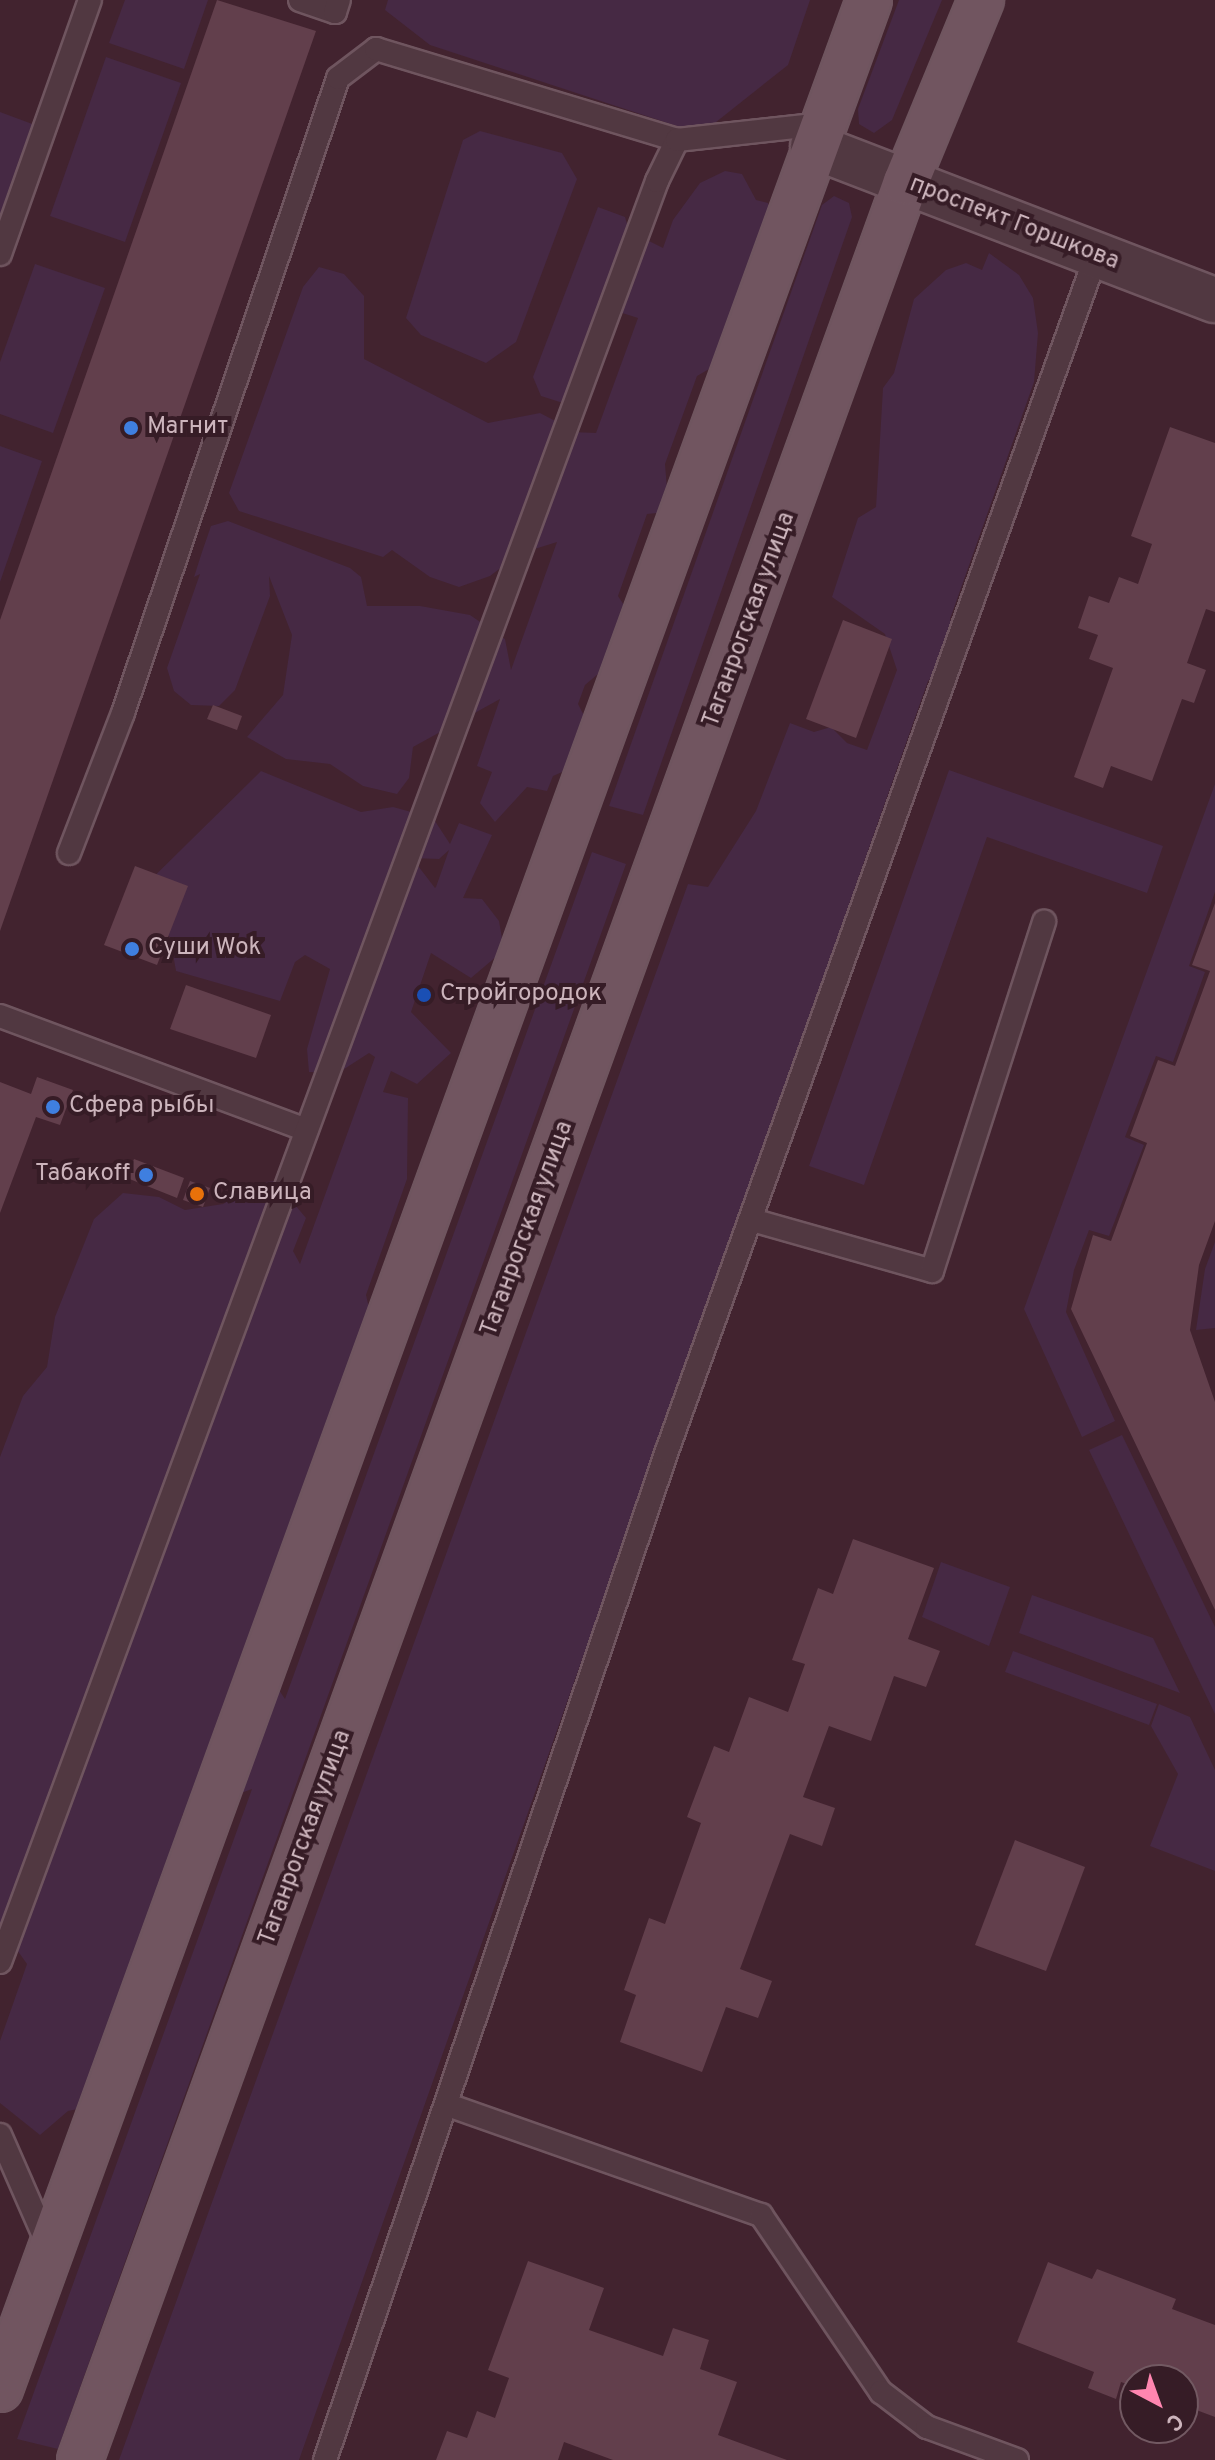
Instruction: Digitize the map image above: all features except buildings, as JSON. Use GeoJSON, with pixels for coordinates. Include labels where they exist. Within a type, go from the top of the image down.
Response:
{"type":"FeatureCollection","features":[{"type":"Feature","properties":{"kind":"main road"},"geometry":{"type":"LineString","coordinates":[[0,2389],[817,135],[869,0]]}},
{"type":"Feature","properties":{"kind":"main road","name":"Таганрогская улица"},"geometry":{"type":"LineString","coordinates":[[80,2460],[906,182],[981,0]]}},
{"type":"Feature","properties":{"kind":"street","name":"проспект Горшкова"},"geometry":{"type":"LineString","coordinates":[[817,135],[906,182],[1215,300]]}},
{"type":"Feature","properties":{"kind":"lane"},"geometry":{"type":"LineString","coordinates":[[0,254],[90,0]]}},
{"type":"Feature","properties":{"kind":"lane"},"geometry":{"type":"LineString","coordinates":[[300,0],[335,12],[339,0]]}},
{"type":"Feature","properties":{"kind":"lane"},"geometry":{"type":"LineString","coordinates":[[69,853],[123,713],[338,78],[376,49],[677,140],[817,135]]}},
{"type":"Feature","properties":{"kind":"lane"},"geometry":{"type":"LineString","coordinates":[[0,1962],[651,196],[677,140]]}},
{"type":"Feature","properties":{"kind":"lane"},"geometry":{"type":"LineString","coordinates":[[325,2460],[448,2105],[667,1451],[1096,256]]}},
{"type":"Feature","properties":{"kind":"lane"},"geometry":{"type":"LineString","coordinates":[[752,1220],[932,1271],[1044,922]]}},
{"type":"Feature","properties":{"kind":"lane"},"geometry":{"type":"LineString","coordinates":[[0,1016],[307,1130]]}},
{"type":"Feature","properties":{"kind":"lane"},"geometry":{"type":"LineString","coordinates":[[448,2105],[761,2215],[881,2392],[927,2427],[1017,2460]]}},
{"type":"Feature","properties":{"kind":"lane"},"geometry":{"type":"LineString","coordinates":[[0,2135],[28,2188],[50,2251]]}},
{"type":"Feature","properties":{"kind":"shaded area"},"geometry":{"type":"Polygon","coordinates":[[[125,0],[208,0],[184,69],[109,43],[125,0]]]}},
{"type":"Feature","properties":{"kind":"shaded area"},"geometry":{"type":"Polygon","coordinates":[[[388,0],[810,0],[788,65],[701,134],[430,45],[385,10],[388,0]]]}},
{"type":"Feature","properties":{"kind":"shaded area"},"geometry":{"type":"Polygon","coordinates":[[[899,0],[942,0],[892,120],[874,133],[859,124],[858,109],[899,0]]]}},
{"type":"Feature","properties":{"kind":"shaded area"},"geometry":{"type":"Polygon","coordinates":[[[106,57],[181,83],[125,242],[50,216],[106,57]]]}},
{"type":"Feature","properties":{"kind":"shaded area"},"geometry":{"type":"Polygon","coordinates":[[[0,112],[35,125],[0,222],[0,112]]]}},
{"type":"Feature","properties":{"kind":"shaded area"},"geometry":{"type":"Polygon","coordinates":[[[480,131],[562,153],[577,179],[516,342],[486,363],[421,335],[406,318],[463,140],[480,131]]]}},
{"type":"Feature","properties":{"kind":"shaded area"},"geometry":{"type":"Polygon","coordinates":[[[725,171],[742,174],[756,200],[768,203],[774,225],[721,362],[697,376],[665,464],[667,489],[657,513],[647,514],[618,596],[631,616],[618,657],[585,685],[578,704],[594,735],[576,766],[553,776],[547,791],[527,787],[495,822],[480,803],[492,772],[477,766],[500,699],[413,747],[409,778],[397,794],[363,786],[330,764],[286,759],[247,737],[283,695],[292,635],[269,576],[270,596],[235,690],[219,706],[191,705],[174,691],[167,668],[200,574],[194,577],[211,526],[228,521],[350,568],[361,577],[367,606],[420,606],[470,615],[505,639],[511,670],[557,542],[525,552],[572,432],[596,433],[638,318],[613,310],[628,275],[647,240],[663,248],[673,220],[700,183],[725,171]]]}},
{"type":"Feature","properties":{"kind":"shaded area"},"geometry":{"type":"Polygon","coordinates":[[[834,196],[849,203],[852,217],[643,815],[609,806],[822,205],[834,196]]]}},
{"type":"Feature","properties":{"kind":"shaded area"},"geometry":{"type":"Polygon","coordinates":[[[598,207],[625,217],[630,234],[563,403],[541,396],[533,377],[598,207]]]}},
{"type":"Feature","properties":{"kind":"shaded area"},"geometry":{"type":"Polygon","coordinates":[[[989,253],[1019,275],[1033,298],[1038,333],[1034,382],[950,619],[962,648],[928,681],[299,2460],[119,2460],[688,884],[708,887],[756,811],[790,723],[814,732],[831,727],[847,743],[867,750],[897,670],[885,634],[832,597],[858,518],[876,507],[883,388],[894,373],[914,299],[946,270],[966,263],[982,270],[989,253]]]}},
{"type":"Feature","properties":{"kind":"shaded area"},"geometry":{"type":"Polygon","coordinates":[[[35,264],[105,288],[53,433],[0,414],[0,362],[35,264]]]}},
{"type":"Feature","properties":{"kind":"shaded area"},"geometry":{"type":"Polygon","coordinates":[[[319,267],[344,274],[364,296],[364,359],[488,423],[540,413],[561,424],[511,560],[490,576],[459,587],[430,577],[392,550],[383,557],[239,511],[229,493],[303,287],[319,267]]]}},
{"type":"Feature","properties":{"kind":"shaded area"},"geometry":{"type":"Polygon","coordinates":[[[0,446],[42,461],[0,582],[0,446]]]}},
{"type":"Feature","properties":{"kind":"shaded area"},"geometry":{"type":"Polygon","coordinates":[[[949,770],[1163,846],[1147,893],[987,837],[864,1185],[809,1166],[949,770]]]}},
{"type":"Feature","properties":{"kind":"shaded area"},"geometry":{"type":"Polygon","coordinates":[[[261,771],[361,812],[393,807],[433,818],[450,844],[459,823],[492,835],[463,898],[482,899],[499,921],[504,950],[471,978],[431,953],[411,1012],[451,1053],[417,1084],[391,1071],[383,1092],[408,1098],[407,1179],[366,1295],[369,1308],[269,1675],[285,1699],[592,852],[626,864],[58,2449],[17,2439],[252,1789],[183,1814],[87,2107],[68,2111],[40,2135],[0,2103],[0,2041],[27,1964],[0,1926],[0,1457],[23,1396],[47,1367],[55,1317],[94,1219],[123,1193],[159,1197],[185,1210],[223,1204],[257,1183],[275,1181],[306,1218],[293,1251],[300,1264],[375,1057],[369,1053],[338,1073],[309,1072],[307,1049],[330,969],[305,955],[295,962],[280,1001],[176,971],[170,937],[124,906],[261,771]],[[449,850],[439,859],[412,858],[435,888],[449,850]]]}},
{"type":"Feature","properties":{"kind":"shaded area"},"geometry":{"type":"Polygon","coordinates":[[[1215,784],[1215,892],[1189,966],[1205,972],[1173,1062],[1156,1056],[1125,1137],[1144,1145],[1109,1236],[1089,1230],[1074,1270],[1066,1312],[1115,1421],[1082,1437],[1024,1309],[1215,784]]]}},
{"type":"Feature","properties":{"kind":"shaded area"},"geometry":{"type":"Polygon","coordinates":[[[1215,1242],[1215,1328],[1196,1330],[1205,1269],[1215,1242]]]}},
{"type":"Feature","properties":{"kind":"shaded area"},"geometry":{"type":"Polygon","coordinates":[[[1122,1435],[1215,1627],[1215,1714],[1089,1450],[1122,1435]]]}},
{"type":"Feature","properties":{"kind":"shaded area"},"geometry":{"type":"Polygon","coordinates":[[[941,1562],[1010,1587],[989,1646],[922,1617],[941,1562]]]}},
{"type":"Feature","properties":{"kind":"shaded area"},"geometry":{"type":"Polygon","coordinates":[[[1032,1595],[1153,1638],[1180,1693],[1019,1633],[1032,1595]]]}},
{"type":"Feature","properties":{"kind":"shaded area"},"geometry":{"type":"Polygon","coordinates":[[[1013,1651],[1157,1704],[1149,1725],[1005,1672],[1013,1651]]]}},
{"type":"Feature","properties":{"kind":"shaded area"},"geometry":{"type":"Polygon","coordinates":[[[1159,1704],[1190,1717],[1215,1770],[1215,1871],[1150,1846],[1178,1774],[1151,1726],[1159,1704]]]}},
{"type":"Feature","properties":{"kind":"place","name":"Магнит"},"geometry":{"type":"Point","coordinates":[131,428]}},
{"type":"Feature","properties":{"kind":"place","name":"Суши Wok"},"geometry":{"type":"Point","coordinates":[132,949]}},
{"type":"Feature","properties":{"kind":"place","name":"Стройгородок"},"geometry":{"type":"Point","coordinates":[424,995]}},
{"type":"Feature","properties":{"kind":"place","name":"Сфера рыбы"},"geometry":{"type":"Point","coordinates":[53,1107]}},
{"type":"Feature","properties":{"kind":"place","name":"Табакoff"},"geometry":{"type":"Point","coordinates":[146,1175]}},
{"type":"Feature","properties":{"kind":"place","name":"Славица"},"geometry":{"type":"Point","coordinates":[197,1194]}}]}
